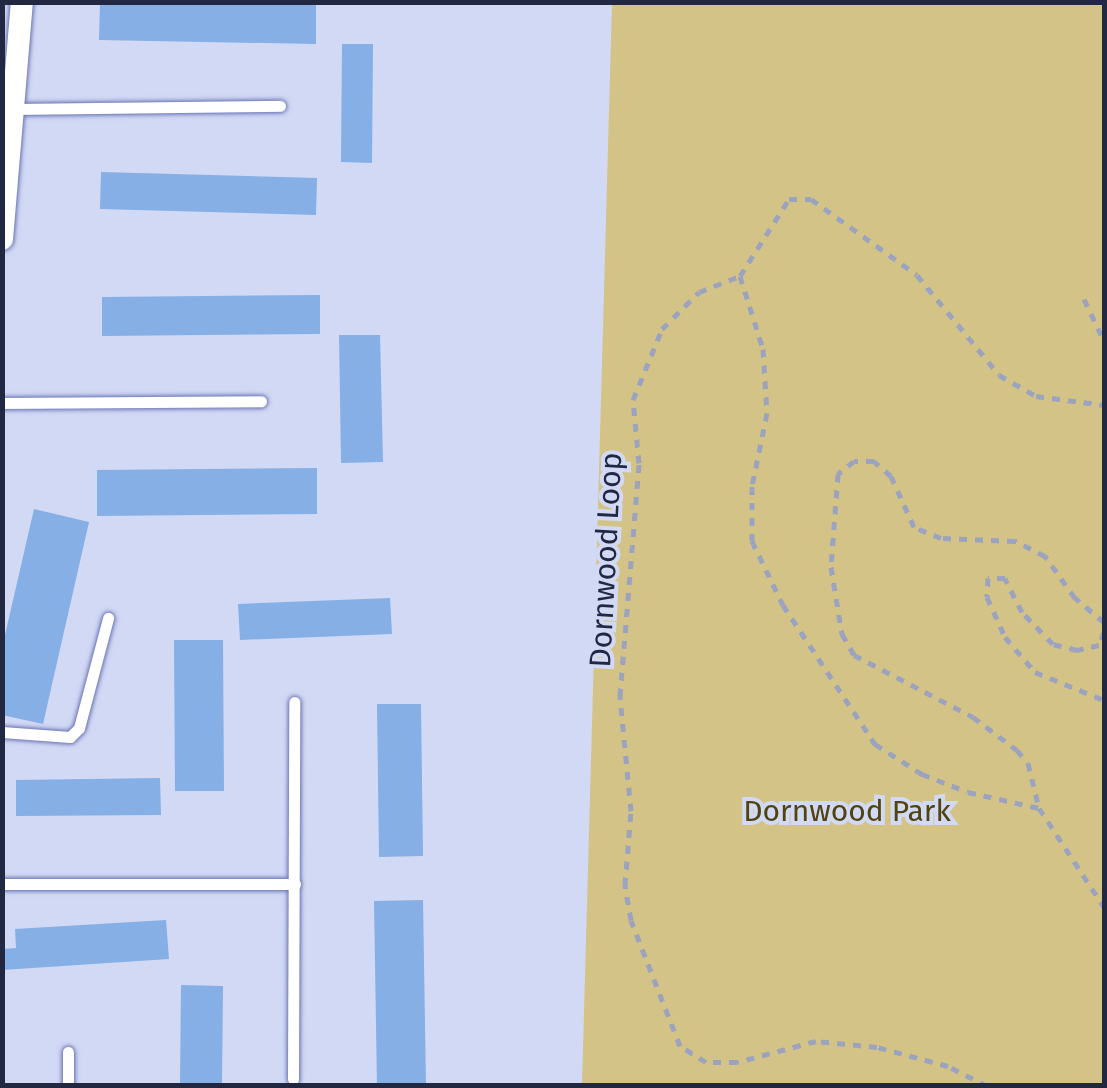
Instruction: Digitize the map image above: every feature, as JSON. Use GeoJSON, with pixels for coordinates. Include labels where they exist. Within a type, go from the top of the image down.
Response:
{"type":"FeatureCollection","features":[{"type":"Feature","properties":{"kind":"street"},"geometry":{"type":"LineString","coordinates":[[2,239],[18,109],[22,2]]}},
{"type":"Feature","properties":{"kind":"lane"},"geometry":{"type":"LineString","coordinates":[[18,109],[280,106]]}},
{"type":"Feature","properties":{"kind":"lane"},"geometry":{"type":"LineString","coordinates":[[2,403],[262,401]]}},
{"type":"Feature","properties":{"kind":"lane"},"geometry":{"type":"LineString","coordinates":[[2,732],[54,738],[79,728],[108,618]]}},
{"type":"Feature","properties":{"kind":"lane"},"geometry":{"type":"LineString","coordinates":[[293,1079],[294,702]]}},
{"type":"Feature","properties":{"kind":"lane"},"geometry":{"type":"LineString","coordinates":[[2,884],[295,884]]}},
{"type":"Feature","properties":{"kind":"lane"},"geometry":{"type":"LineString","coordinates":[[68,1052],[68,1086]]}},
{"type":"Feature","properties":{"kind":"path"},"geometry":{"type":"LineString","coordinates":[[1039,808],[968,792],[922,774],[874,744],[783,605],[752,541],[752,486],[767,413],[763,350],[740,276],[789,199],[811,199],[917,275],[999,375],[1036,396],[1104,405]]}},
{"type":"Feature","properties":{"kind":"path","name":"Dornwood Loop"},"geometry":{"type":"LineString","coordinates":[[740,276],[699,292],[662,329],[633,400],[639,463],[620,696],[631,811],[625,885],[631,920],[680,1046],[706,1062],[737,1062],[816,1041],[910,1054],[987,1086]]}},
{"type":"Feature","properties":{"kind":"path"},"geometry":{"type":"LineString","coordinates":[[1084,300],[1104,341]]}},
{"type":"Feature","properties":{"kind":"path"},"geometry":{"type":"LineString","coordinates":[[1104,622],[1074,598],[1045,556],[1015,541],[941,538],[914,527],[891,476],[874,461],[854,462],[838,474],[832,567],[842,634],[854,654],[972,717],[1017,750],[1028,763],[1039,808],[1104,907]]}},
{"type":"Feature","properties":{"kind":"path"},"geometry":{"type":"LineString","coordinates":[[1104,632],[1099,645],[1088,648],[1052,644],[1022,612],[1005,578],[988,578],[987,597],[1005,638],[1035,672],[1104,700]]}},
{"type":"Feature","properties":{"kind":"green space","name":"Dornwood Park"},"geometry":{"type":"Polygon","coordinates":[[[612,3],[1104,3],[1104,1085],[582,1085],[612,3]]]}},
{"type":"Feature","properties":{"kind":"building"},"geometry":{"type":"Polygon","coordinates":[[[100,2],[316,2],[316,44],[99,40],[100,2]]]}},
{"type":"Feature","properties":{"kind":"building"},"geometry":{"type":"Polygon","coordinates":[[[342,44],[373,44],[372,163],[341,162],[342,44]]]}},
{"type":"Feature","properties":{"kind":"building"},"geometry":{"type":"Polygon","coordinates":[[[101,172],[317,178],[316,215],[100,209],[101,172]]]}},
{"type":"Feature","properties":{"kind":"building"},"geometry":{"type":"Polygon","coordinates":[[[320,295],[320,334],[102,336],[102,297],[320,295]]]}},
{"type":"Feature","properties":{"kind":"building"},"geometry":{"type":"Polygon","coordinates":[[[339,335],[380,335],[383,462],[341,463],[339,335]]]}},
{"type":"Feature","properties":{"kind":"building"},"geometry":{"type":"Polygon","coordinates":[[[317,468],[317,514],[97,516],[97,470],[317,468]]]}},
{"type":"Feature","properties":{"kind":"building"},"geometry":{"type":"Polygon","coordinates":[[[34,509],[89,522],[43,724],[2,715],[2,648],[34,509]]]}},
{"type":"Feature","properties":{"kind":"building"},"geometry":{"type":"Polygon","coordinates":[[[390,598],[392,634],[240,640],[238,604],[390,598]]]}},
{"type":"Feature","properties":{"kind":"building"},"geometry":{"type":"Polygon","coordinates":[[[174,640],[223,640],[224,791],[175,791],[174,640]]]}},
{"type":"Feature","properties":{"kind":"building"},"geometry":{"type":"Polygon","coordinates":[[[377,704],[421,704],[423,856],[379,857],[377,704]]]}},
{"type":"Feature","properties":{"kind":"building"},"geometry":{"type":"Polygon","coordinates":[[[160,778],[161,815],[16,816],[16,780],[160,778]]]}},
{"type":"Feature","properties":{"kind":"building"},"geometry":{"type":"Polygon","coordinates":[[[423,900],[426,1086],[377,1086],[374,901],[423,900]]]}},
{"type":"Feature","properties":{"kind":"building"},"geometry":{"type":"Polygon","coordinates":[[[166,920],[169,959],[2,970],[2,949],[16,948],[15,929],[166,920]]]}},
{"type":"Feature","properties":{"kind":"building"},"geometry":{"type":"Polygon","coordinates":[[[181,985],[223,986],[222,1086],[180,1086],[181,985]]]}}]}
